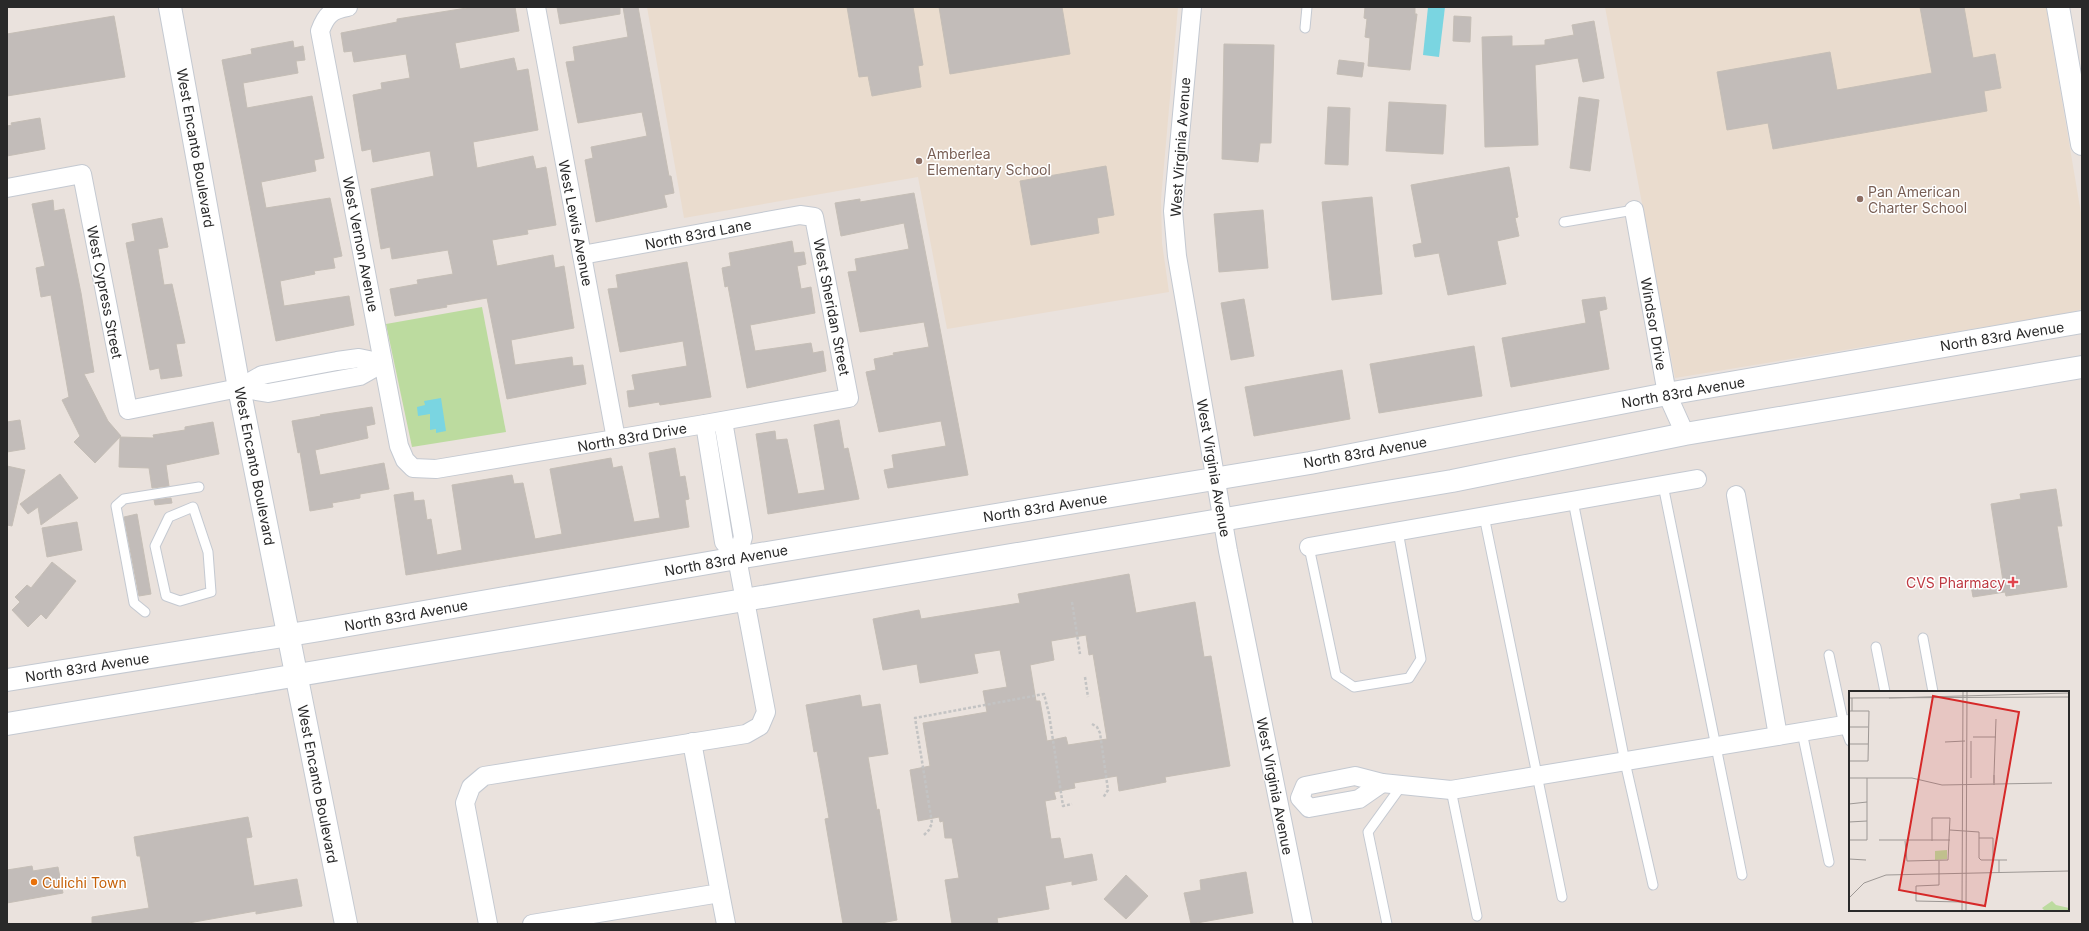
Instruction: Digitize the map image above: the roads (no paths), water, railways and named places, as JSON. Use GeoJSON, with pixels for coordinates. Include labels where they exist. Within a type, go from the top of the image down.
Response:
{"type":"FeatureCollection","features":[{"type":"Feature","properties":{"kind":"main road","name":"West Encanto Boulevard"},"geometry":{"type":"LineString","coordinates":[[170,7],[240,388],[346,924]]}},
{"type":"Feature","properties":{"kind":"main road"},"geometry":{"type":"LineString","coordinates":[[2058,7],[2082,144]]}},
{"type":"Feature","properties":{"kind":"main road","name":"North 83rd Avenue"},"geometry":{"type":"LineString","coordinates":[[7,680],[1216,478],[1438,439],[1667,394],[2082,322]]}},
{"type":"Feature","properties":{"kind":"main road"},"geometry":{"type":"LineString","coordinates":[[7,724],[1452,481],[1685,434],[2082,367]]}},
{"type":"Feature","properties":{"kind":"street","name":"West Vernon Avenue"},"geometry":{"type":"LineString","coordinates":[[348,7],[337,9],[325,17],[320,31],[399,446],[405,460],[413,468]]}},
{"type":"Feature","properties":{"kind":"street","name":"West Lewis Avenue"},"geometry":{"type":"LineString","coordinates":[[536,7],[616,439]]}},
{"type":"Feature","properties":{"kind":"street","name":"West Virginia Avenue"},"geometry":{"type":"LineString","coordinates":[[1192,7],[1173,211],[1177,256],[1223,520],[1303,924]]}},
{"type":"Feature","properties":{"kind":"street","name":"West Cypress Street"},"geometry":{"type":"LineString","coordinates":[[7,188],[82,174],[128,410],[240,388]]}},
{"type":"Feature","properties":{"kind":"street","name":"Windsor Drive"},"geometry":{"type":"LineString","coordinates":[[1634,210],[1667,394],[1685,434]]}},
{"type":"Feature","properties":{"kind":"street","name":"North 83rd Lane"},"geometry":{"type":"LineString","coordinates":[[582,255],[800,215],[814,217]]}},
{"type":"Feature","properties":{"kind":"street","name":"West Sheridan Street"},"geometry":{"type":"LineString","coordinates":[[814,217],[849,398]]}},
{"type":"Feature","properties":{"kind":"street"},"geometry":{"type":"LineString","coordinates":[[240,388],[262,375],[359,358],[383,363]]}},
{"type":"Feature","properties":{"kind":"street"},"geometry":{"type":"LineString","coordinates":[[240,388],[268,393],[320,384],[360,376],[383,363]]}},
{"type":"Feature","properties":{"kind":"street"},"geometry":{"type":"LineString","coordinates":[[316,366],[320,384]]}},
{"type":"Feature","properties":{"kind":"street","name":"North 83rd Drive"},"geometry":{"type":"LineString","coordinates":[[413,468],[436,469],[723,421],[849,398]]}},
{"type":"Feature","properties":{"kind":"street"},"geometry":{"type":"LineString","coordinates":[[488,924],[465,803],[471,787],[484,776],[746,734],[760,726],[766,712],[737,558],[744,537],[723,421]]}},
{"type":"Feature","properties":{"kind":"street"},"geometry":{"type":"LineString","coordinates":[[705,424],[724,542],[737,558]]}},
{"type":"Feature","properties":{"kind":"street"},"geometry":{"type":"LineString","coordinates":[[1309,547],[1697,479]]}},
{"type":"Feature","properties":{"kind":"street"},"geometry":{"type":"LineString","coordinates":[[715,486],[734,483]]}},
{"type":"Feature","properties":{"kind":"street"},"geometry":{"type":"LineString","coordinates":[[1736,495],[1778,736]]}},
{"type":"Feature","properties":{"kind":"street"},"geometry":{"type":"LineString","coordinates":[[1279,803],[1300,798],[1309,808],[1359,799],[1382,783],[1451,790],[1802,732],[1848,730]]}},
{"type":"Feature","properties":{"kind":"street"},"geometry":{"type":"LineString","coordinates":[[692,742],[726,924]]}},
{"type":"Feature","properties":{"kind":"street"},"geometry":{"type":"LineString","coordinates":[[532,924],[720,892]]}},
{"type":"Feature","properties":{"kind":"lane"},"geometry":{"type":"LineString","coordinates":[[1305,28],[1307,7]]}},
{"type":"Feature","properties":{"kind":"lane"},"geometry":{"type":"LineString","coordinates":[[1564,222],[1634,210]]}},
{"type":"Feature","properties":{"kind":"lane"},"geometry":{"type":"LineString","coordinates":[[1663,485],[1714,747],[1742,875]]}},
{"type":"Feature","properties":{"kind":"lane"},"geometry":{"type":"LineString","coordinates":[[145,612],[134,603],[116,506],[124,499],[199,487]]}},
{"type":"Feature","properties":{"kind":"lane"},"geometry":{"type":"LineString","coordinates":[[1573,500],[1625,762],[1653,885]]}},
{"type":"Feature","properties":{"kind":"lane"},"geometry":{"type":"LineString","coordinates":[[193,507],[208,552],[210,592],[180,601],[166,596],[155,546],[169,517],[193,507]]}},
{"type":"Feature","properties":{"kind":"lane"},"geometry":{"type":"LineString","coordinates":[[1484,516],[1562,897]]}},
{"type":"Feature","properties":{"kind":"lane"},"geometry":{"type":"LineString","coordinates":[[1309,547],[1336,675],[1354,687],[1409,678],[1421,659],[1398,531]]}},
{"type":"Feature","properties":{"kind":"lane"},"geometry":{"type":"LineString","coordinates":[[1923,638],[1933,691]]}},
{"type":"Feature","properties":{"kind":"lane"},"geometry":{"type":"LineString","coordinates":[[1876,647],[1885,691]]}},
{"type":"Feature","properties":{"kind":"lane"},"geometry":{"type":"LineString","coordinates":[[1829,655],[1848,730]]}},
{"type":"Feature","properties":{"kind":"lane"},"geometry":{"type":"LineString","coordinates":[[1802,732],[1829,862]]}},
{"type":"Feature","properties":{"kind":"lane"},"geometry":{"type":"LineString","coordinates":[[1387,924],[1368,832],[1402,785]]}},
{"type":"Feature","properties":{"kind":"lane"},"geometry":{"type":"LineString","coordinates":[[1451,790],[1477,916]]}},
{"type":"Feature","properties":{"kind":"water"},"geometry":{"type":"Polygon","coordinates":[[[1428,7],[1445,7],[1439,57],[1423,55],[1428,7]]]}},
{"type":"Feature","properties":{"kind":"water"},"geometry":{"type":"Polygon","coordinates":[[[441,398],[446,431],[436,433],[436,429],[430,430],[430,414],[418,416],[417,407],[425,405],[424,401],[441,398]]]}},
{"type":"Feature","properties":{"kind":"place","name":"Amberlea Elementary School"},"geometry":{"type":"Point","coordinates":[919,161]}},
{"type":"Feature","properties":{"kind":"place","name":"Pan American Charter School"},"geometry":{"type":"Point","coordinates":[1860,199]}},
{"type":"Feature","properties":{"kind":"place","name":"CVS Pharmacy"},"geometry":{"type":"Point","coordinates":[2013,582]}},
{"type":"Feature","properties":{"kind":"place","name":"Culichi Town"},"geometry":{"type":"Point","coordinates":[34,882]}}]}
